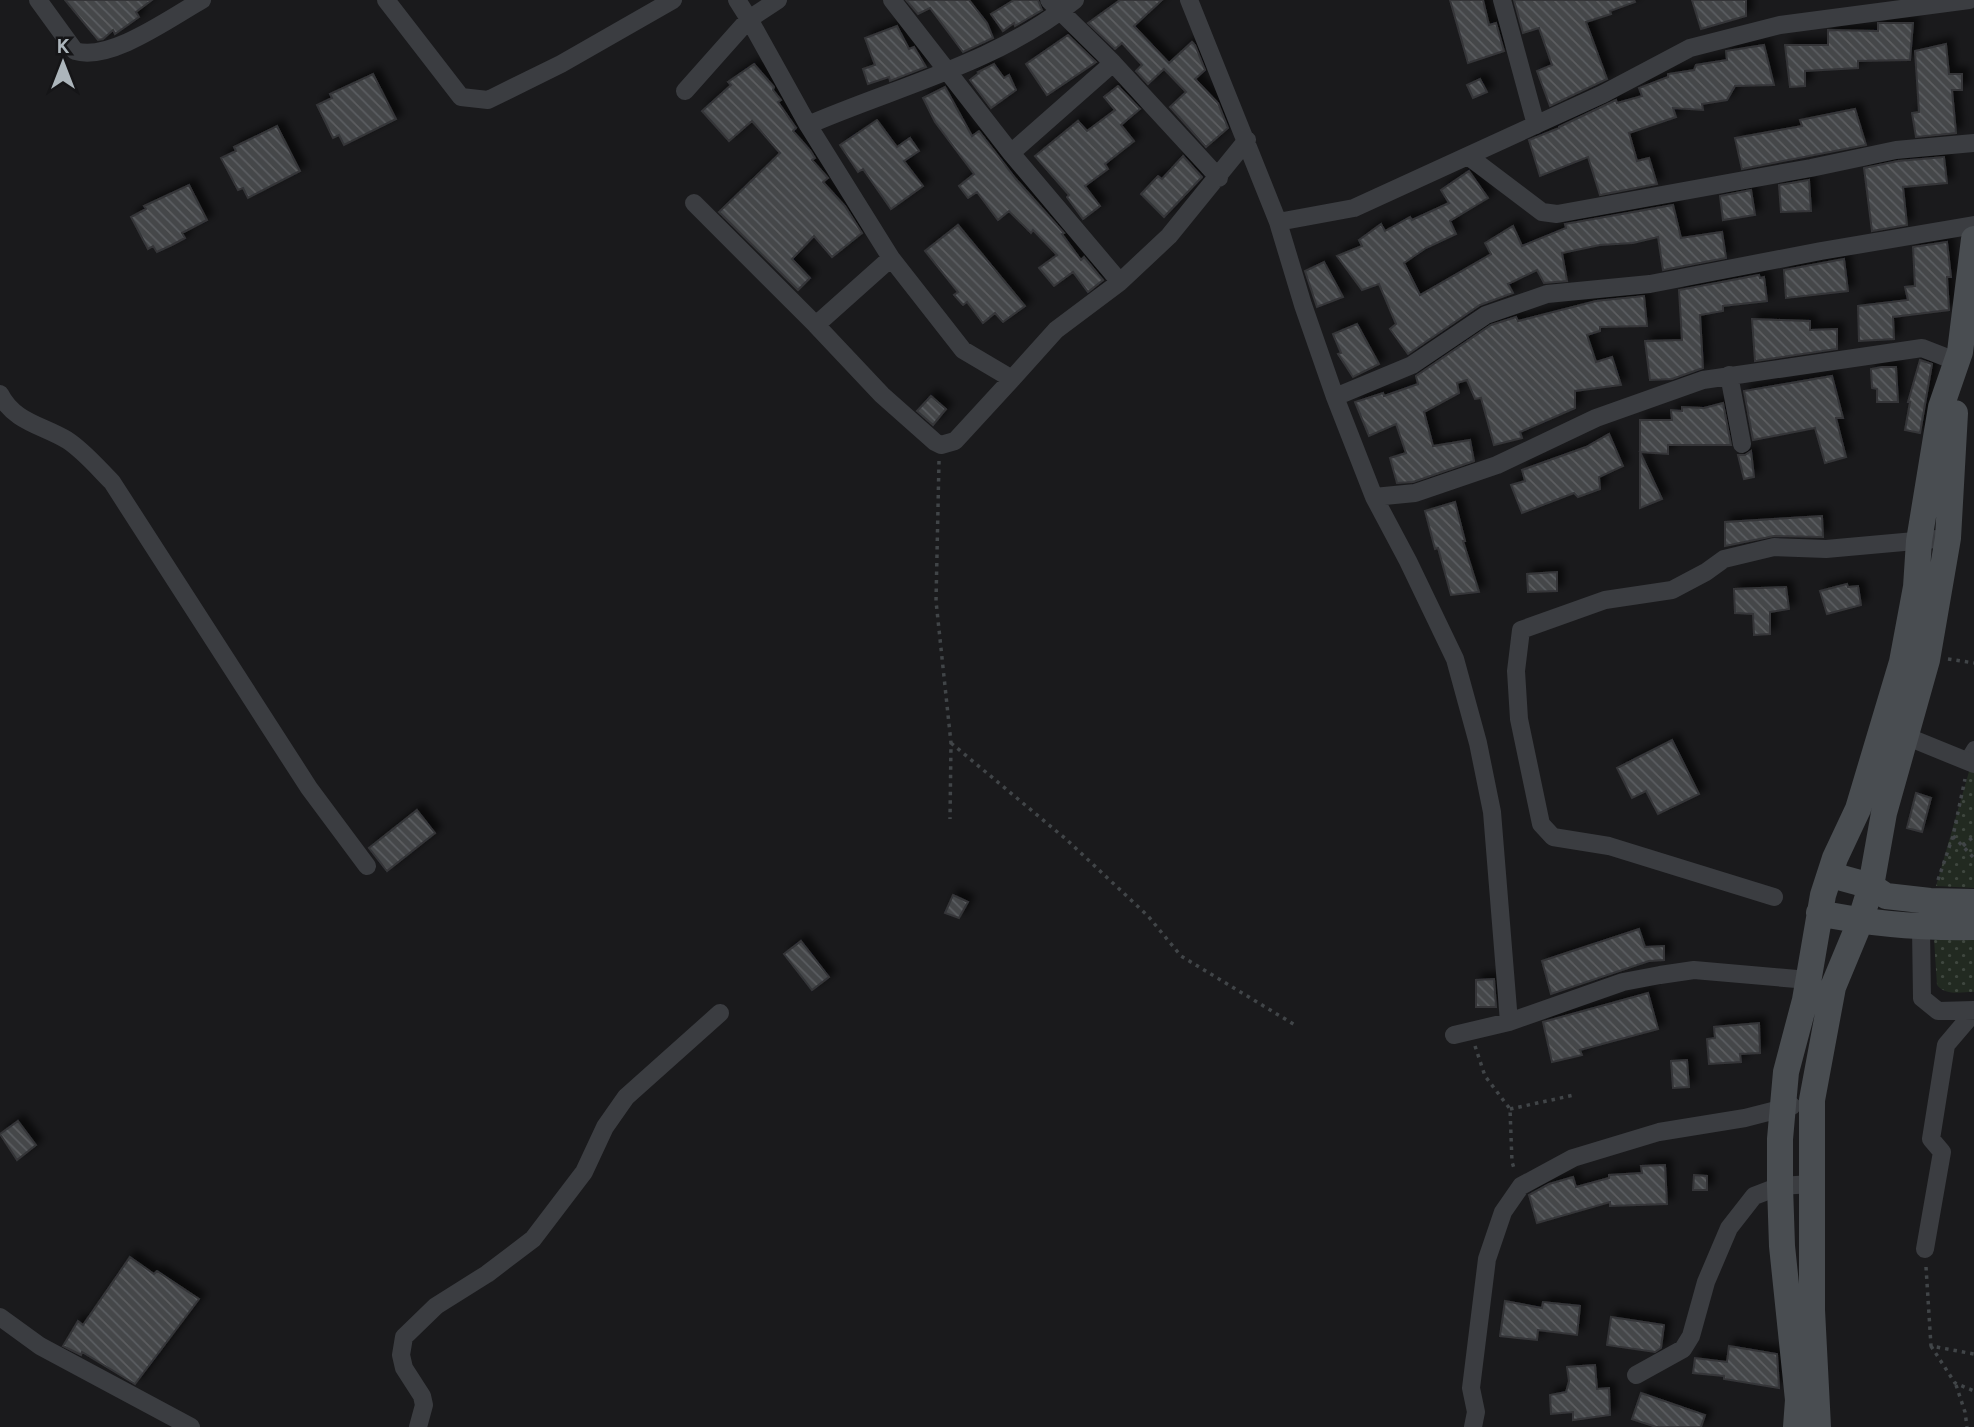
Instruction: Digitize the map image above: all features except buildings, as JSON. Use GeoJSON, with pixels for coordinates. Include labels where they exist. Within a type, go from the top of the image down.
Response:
{"type":"FeatureCollection","features":[{"type":"Feature","properties":{"kind":"main road"},"geometry":{"type":"LineString","coordinates":[[1818,1427],[1812,1310],[1812,1100],[1833,987],[1860,922],[1871,886],[1884,813],[1927,660],[1948,538],[1958,362],[1974,239]]}},
{"type":"Feature","properties":{"kind":"main road"},"geometry":{"type":"LineString","coordinates":[[1796,1427],[1798,1400],[1782,1246],[1780,1186],[1786,1072],[1808,981],[1823,895],[1832,875],[1835,858],[1858,809],[1902,662],[1916,587],[1919,541],[1941,407],[1958,362]]}},
{"type":"Feature","properties":{"kind":"main road"},"geometry":{"type":"LineString","coordinates":[[1832,875],[1871,886],[1886,896],[1974,902]]}},
{"type":"Feature","properties":{"kind":"main road"},"geometry":{"type":"LineString","coordinates":[[1819,913],[1860,922],[1921,928],[1974,927]]}},
{"type":"Feature","properties":{"kind":"street"},"geometry":{"type":"LineString","coordinates":[[38,0],[75,51],[84,54],[114,49],[202,0]]}},
{"type":"Feature","properties":{"kind":"street"},"geometry":{"type":"LineString","coordinates":[[386,0],[461,97],[488,100],[561,64],[673,0]]}},
{"type":"Feature","properties":{"kind":"street"},"geometry":{"type":"LineString","coordinates":[[737,0],[808,125],[891,258],[963,350],[1012,379]]}},
{"type":"Feature","properties":{"kind":"street"},"geometry":{"type":"LineString","coordinates":[[685,91],[749,19],[778,0]]}},
{"type":"Feature","properties":{"kind":"street"},"geometry":{"type":"LineString","coordinates":[[892,0],[1011,153],[1120,282]]}},
{"type":"Feature","properties":{"kind":"street"},"geometry":{"type":"LineString","coordinates":[[808,125],[946,72],[1007,45],[1054,6],[1075,0]]}},
{"type":"Feature","properties":{"kind":"street"},"geometry":{"type":"LineString","coordinates":[[1189,0],[1278,222],[1335,397],[1374,497],[1455,659],[1478,743],[1492,812],[1509,1022]]}},
{"type":"Feature","properties":{"kind":"street"},"geometry":{"type":"LineString","coordinates":[[1502,0],[1536,125]]}},
{"type":"Feature","properties":{"kind":"street"},"geometry":{"type":"LineString","coordinates":[[1278,222],[1354,208],[1603,94],[1690,48],[1780,25],[1969,0]]}},
{"type":"Feature","properties":{"kind":"street"},"geometry":{"type":"LineString","coordinates":[[1054,6],[1113,63],[1219,178]]}},
{"type":"Feature","properties":{"kind":"street"},"geometry":{"type":"LineString","coordinates":[[1011,153],[1113,63]]}},
{"type":"Feature","properties":{"kind":"street"},"geometry":{"type":"LineString","coordinates":[[694,203],[882,395],[941,444],[955,441],[1056,330],[1120,282],[1169,236],[1247,141]]}},
{"type":"Feature","properties":{"kind":"street"},"geometry":{"type":"LineString","coordinates":[[1468,156],[1542,212],[1557,214],[1896,150],[1974,143]]}},
{"type":"Feature","properties":{"kind":"street"},"geometry":{"type":"LineString","coordinates":[[1335,397],[1412,365],[1486,315],[1547,294],[1650,284],[1974,225]]}},
{"type":"Feature","properties":{"kind":"street"},"geometry":{"type":"LineString","coordinates":[[816,326],[891,258]]}},
{"type":"Feature","properties":{"kind":"street"},"geometry":{"type":"LineString","coordinates":[[1374,497],[1415,493],[1497,465],[1596,418],[1703,380],[1922,348],[1958,362]]}},
{"type":"Feature","properties":{"kind":"street"},"geometry":{"type":"LineString","coordinates":[[1729,375],[1742,444]]}},
{"type":"Feature","properties":{"kind":"street"},"geometry":{"type":"LineString","coordinates":[[0,394],[10,411],[68,441],[111,482],[309,788],[367,866]]}},
{"type":"Feature","properties":{"kind":"street"},"geometry":{"type":"LineString","coordinates":[[1774,897],[1609,846],[1553,837],[1541,824],[1520,719],[1516,671],[1521,630],[1605,600],[1672,590],[1724,559],[1774,547],[1826,549],[1948,538]]}},
{"type":"Feature","properties":{"kind":"street"},"geometry":{"type":"LineString","coordinates":[[1881,727],[1971,759]]}},
{"type":"Feature","properties":{"kind":"street"},"geometry":{"type":"LineString","coordinates":[[1921,928],[1922,998],[1938,1011],[1974,1011]]}},
{"type":"Feature","properties":{"kind":"street"},"geometry":{"type":"LineString","coordinates":[[1462,1033],[1509,1022],[1623,982],[1671,973],[1694,970],[1808,981]]}},
{"type":"Feature","properties":{"kind":"street"},"geometry":{"type":"LineString","coordinates":[[1925,1249],[1942,1152],[1931,1139],[1946,1045],[1974,1011]]}},
{"type":"Feature","properties":{"kind":"street"},"geometry":{"type":"LineString","coordinates":[[418,1427],[424,1405],[422,1396],[404,1368],[401,1355],[404,1338],[412,1327],[436,1306],[533,1239],[584,1172],[605,1127],[621,1103],[720,1013]]}},
{"type":"Feature","properties":{"kind":"street"},"geometry":{"type":"LineString","coordinates":[[1473,1427],[1476,1412],[1471,1388],[1487,1259],[1503,1212],[1521,1186],[1573,1158],[1658,1132],[1745,1118],[1812,1100]]}},
{"type":"Feature","properties":{"kind":"street"},"geometry":{"type":"LineString","coordinates":[[1636,1375],[1683,1349],[1691,1336],[1706,1282],[1729,1228],[1754,1196],[1780,1186],[1812,1184]]}},
{"type":"Feature","properties":{"kind":"street"},"geometry":{"type":"LineString","coordinates":[[0,1317],[40,1346],[191,1427]]}},
{"type":"Feature","properties":{"kind":"path"},"geometry":{"type":"LineString","coordinates":[[941,444],[936,601],[951,743],[950,819]]}},
{"type":"Feature","properties":{"kind":"path"},"geometry":{"type":"LineString","coordinates":[[951,743],[1067,840],[1149,916],[1181,956],[1295,1025]]}},
{"type":"Feature","properties":{"kind":"path"},"geometry":{"type":"LineString","coordinates":[[1930,901],[1952,836],[1971,759]]}},
{"type":"Feature","properties":{"kind":"path"},"geometry":{"type":"LineString","coordinates":[[1952,836],[1974,858]]}},
{"type":"Feature","properties":{"kind":"path"},"geometry":{"type":"LineString","coordinates":[[1963,846],[1974,836]]}},
{"type":"Feature","properties":{"kind":"path"},"geometry":{"type":"LineString","coordinates":[[1462,1033],[1485,1076],[1510,1109],[1512,1162],[1521,1186]]}},
{"type":"Feature","properties":{"kind":"path"},"geometry":{"type":"LineString","coordinates":[[1510,1109],[1574,1095]]}},
{"type":"Feature","properties":{"kind":"path"},"geometry":{"type":"LineString","coordinates":[[1925,1249],[1931,1346],[1955,1383],[1965,1412],[1966,1427],[1974,1423]]}},
{"type":"Feature","properties":{"kind":"path"},"geometry":{"type":"LineString","coordinates":[[1931,1346],[1974,1354]]}},
{"type":"Feature","properties":{"kind":"path"},"geometry":{"type":"LineString","coordinates":[[1955,1383],[1974,1391]]}},
{"type":"Feature","properties":{"kind":"shaded area"},"geometry":{"type":"Polygon","coordinates":[[[1970,768],[1974,770],[1974,888],[1936,886],[1970,768]]]}},
{"type":"Feature","properties":{"kind":"shaded area"},"geometry":{"type":"Polygon","coordinates":[[[1974,938],[1974,992],[1945,991],[1937,985],[1934,939],[1974,938]]]}}]}
